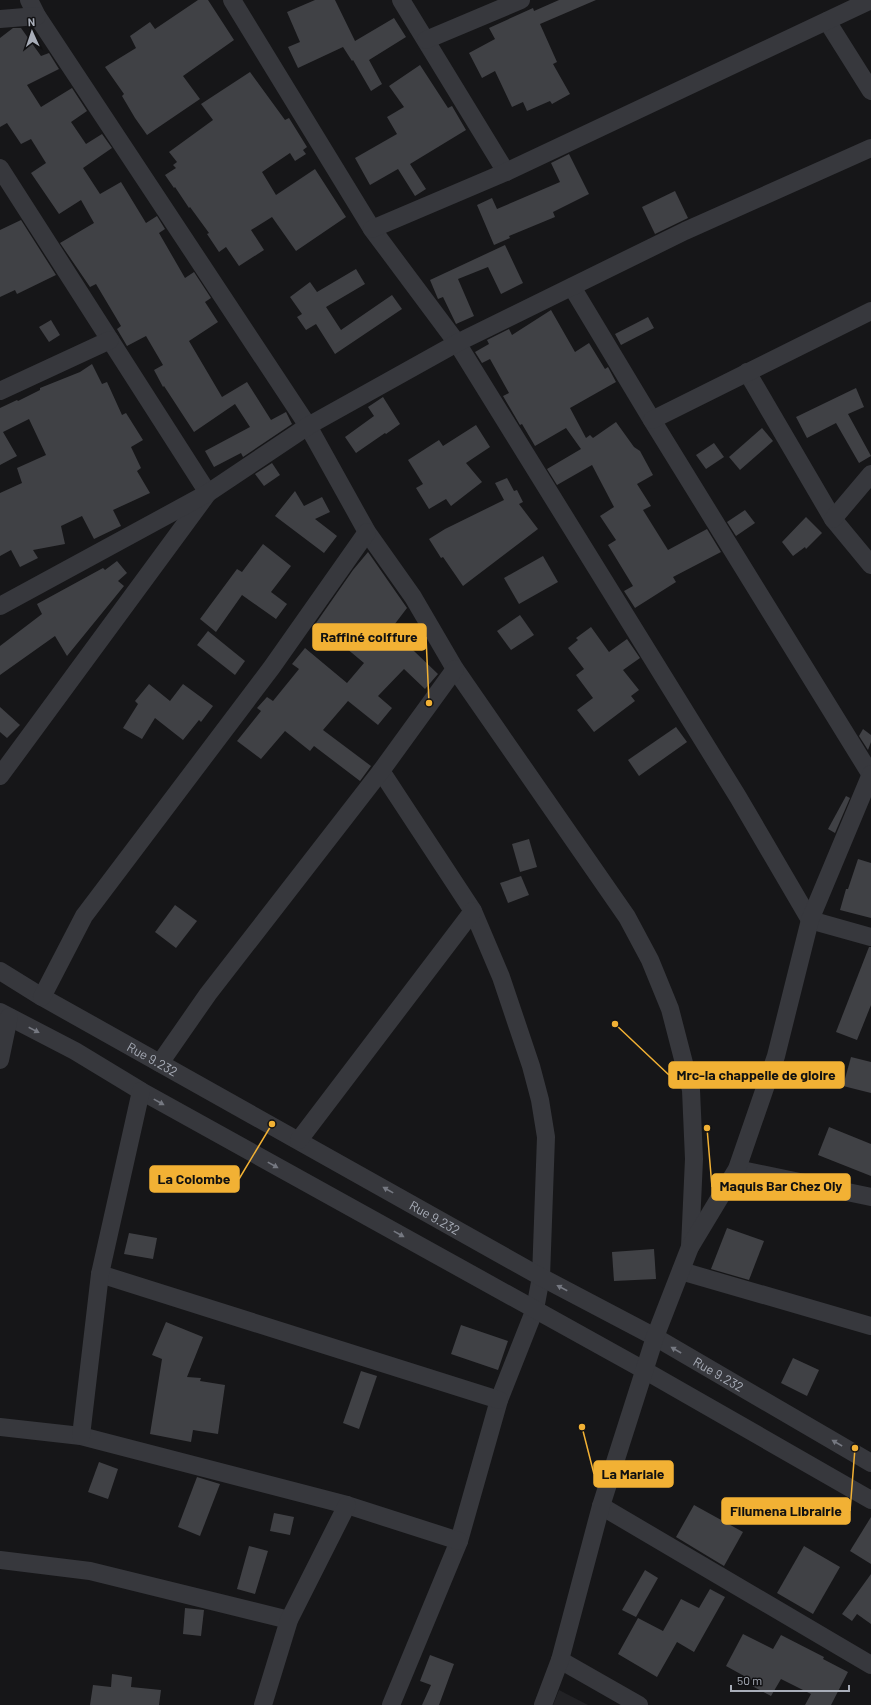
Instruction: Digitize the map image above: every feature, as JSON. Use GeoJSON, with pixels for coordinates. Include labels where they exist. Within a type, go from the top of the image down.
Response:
{"type":"FeatureCollection","features":[{"type":"Feature","properties":{"kind":"street"},"geometry":{"type":"LineString","coordinates":[[29,0],[37,16],[308,426],[367,532],[413,597],[455,669],[627,917],[650,960],[670,1009],[691,1090],[694,1159],[690,1247]]}},
{"type":"Feature","properties":{"kind":"street"},"geometry":{"type":"LineString","coordinates":[[232,0],[372,229],[457,343],[738,797],[810,920],[871,937]]}},
{"type":"Feature","properties":{"kind":"street"},"geometry":{"type":"LineString","coordinates":[[401,0],[506,172]]}},
{"type":"Feature","properties":{"kind":"street"},"geometry":{"type":"LineString","coordinates":[[426,40],[520,0]]}},
{"type":"Feature","properties":{"kind":"street"},"geometry":{"type":"LineString","coordinates":[[372,229],[506,172],[871,0]]}},
{"type":"Feature","properties":{"kind":"street"},"geometry":{"type":"LineString","coordinates":[[0,19],[37,16]]}},
{"type":"Feature","properties":{"kind":"street"},"geometry":{"type":"LineString","coordinates":[[827,21],[871,91]]}},
{"type":"Feature","properties":{"kind":"street"},"geometry":{"type":"LineString","coordinates":[[0,606],[208,493],[308,426],[457,343],[685,231],[871,148]]}},
{"type":"Feature","properties":{"kind":"street"},"geometry":{"type":"LineString","coordinates":[[0,168],[208,493]]}},
{"type":"Feature","properties":{"kind":"street"},"geometry":{"type":"LineString","coordinates":[[543,1705],[560,1660],[601,1506],[655,1337],[690,1247],[737,1169],[776,1056],[810,920],[871,774],[652,420],[572,287]]}},
{"type":"Feature","properties":{"kind":"street"},"geometry":{"type":"LineString","coordinates":[[652,420],[871,311]]}},
{"type":"Feature","properties":{"kind":"street"},"geometry":{"type":"LineString","coordinates":[[0,391],[110,340]]}},
{"type":"Feature","properties":{"kind":"street"},"geometry":{"type":"LineString","coordinates":[[747,372],[833,519],[871,565]]}},
{"type":"Feature","properties":{"kind":"street"},"geometry":{"type":"LineString","coordinates":[[833,519],[871,474]]}},
{"type":"Feature","properties":{"kind":"street"},"geometry":{"type":"LineString","coordinates":[[0,776],[208,493]]}},
{"type":"Feature","properties":{"kind":"street"},"geometry":{"type":"LineString","coordinates":[[42,997],[84,916],[272,667],[367,532]]}},
{"type":"Feature","properties":{"kind":"street"},"geometry":{"type":"LineString","coordinates":[[160,1063],[208,994],[382,771],[455,669]]}},
{"type":"Feature","properties":{"kind":"street"},"geometry":{"type":"LineString","coordinates":[[382,771],[473,910],[501,977],[531,1066],[540,1100],[546,1136],[541,1277],[535,1309],[499,1400],[459,1541],[391,1705]]}},
{"type":"Feature","properties":{"kind":"street"},"geometry":{"type":"LineString","coordinates":[[299,1140],[473,910]]}},
{"type":"Feature","properties":{"kind":"street","name":"Rue 9.232"},"geometry":{"type":"LineString","coordinates":[[0,972],[541,1277],[655,1337],[871,1462]]}},
{"type":"Feature","properties":{"kind":"street"},"geometry":{"type":"LineString","coordinates":[[0,1060],[4,1014],[75,1051],[141,1091],[644,1370],[871,1500]]}},
{"type":"Feature","properties":{"kind":"street"},"geometry":{"type":"LineString","coordinates":[[81,1436],[100,1274],[141,1091]]}},
{"type":"Feature","properties":{"kind":"street"},"geometry":{"type":"LineString","coordinates":[[737,1169],[871,1197]]}},
{"type":"Feature","properties":{"kind":"street"},"geometry":{"type":"LineString","coordinates":[[681,1271],[871,1326]]}},
{"type":"Feature","properties":{"kind":"street"},"geometry":{"type":"LineString","coordinates":[[100,1274],[499,1400]]}},
{"type":"Feature","properties":{"kind":"street"},"geometry":{"type":"LineString","coordinates":[[0,1426],[81,1436],[347,1505],[459,1541]]}},
{"type":"Feature","properties":{"kind":"street"},"geometry":{"type":"LineString","coordinates":[[263,1705],[289,1620],[347,1505]]}},
{"type":"Feature","properties":{"kind":"street"},"geometry":{"type":"LineString","coordinates":[[601,1506],[871,1665]]}},
{"type":"Feature","properties":{"kind":"street"},"geometry":{"type":"LineString","coordinates":[[0,1560],[90,1572],[289,1620]]}},
{"type":"Feature","properties":{"kind":"street"},"geometry":{"type":"LineString","coordinates":[[560,1660],[639,1705]]}},
{"type":"Feature","properties":{"kind":"shaded area"},"geometry":{"type":"Polygon","coordinates":[[[559,1690],[588,1705],[553,1705],[559,1690]]]}},
{"type":"Feature","properties":{"kind":"building"},"geometry":{"type":"Polygon","coordinates":[[[198,0],[208,0],[234,40],[183,76],[200,99],[147,135],[122,96],[124,94],[105,67],[136,48],[130,36],[150,22],[155,29],[198,0]]]}},
{"type":"Feature","properties":{"kind":"building"},"geometry":{"type":"Polygon","coordinates":[[[315,0],[335,0],[355,41],[394,18],[406,37],[369,60],[382,84],[371,91],[353,60],[352,61],[343,47],[298,68],[288,47],[300,42],[287,12],[315,0]]]}},
{"type":"Feature","properties":{"kind":"building"},"geometry":{"type":"Polygon","coordinates":[[[559,0],[596,0],[540,24],[557,62],[553,64],[570,94],[552,104],[550,101],[527,111],[523,102],[512,107],[495,71],[482,78],[469,53],[495,39],[489,28],[533,8],[534,11],[559,0]]]}},
{"type":"Feature","properties":{"kind":"building"},"geometry":{"type":"Polygon","coordinates":[[[13,28],[21,28],[41,56],[49,53],[59,69],[27,85],[41,107],[72,88],[87,111],[71,122],[86,144],[102,134],[112,148],[83,168],[100,194],[121,182],[146,223],[157,216],[165,229],[159,233],[185,278],[194,272],[211,298],[205,302],[218,322],[189,341],[222,397],[247,382],[271,420],[286,412],[292,424],[243,457],[241,453],[214,467],[205,451],[250,427],[235,404],[194,432],[164,386],[163,387],[154,370],[163,365],[146,336],[127,346],[117,329],[121,326],[96,284],[90,287],[60,243],[94,223],[81,200],[59,214],[31,173],[46,163],[31,139],[21,144],[7,123],[0,127],[0,38],[13,28]]]}},
{"type":"Feature","properties":{"kind":"building"},"geometry":{"type":"Polygon","coordinates":[[[420,65],[448,108],[452,106],[466,130],[410,164],[426,189],[415,196],[398,169],[370,185],[355,158],[397,134],[387,117],[404,107],[389,86],[420,65]]]}},
{"type":"Feature","properties":{"kind":"building"},"geometry":{"type":"Polygon","coordinates":[[[250,72],[285,120],[289,118],[307,147],[303,150],[306,154],[295,161],[290,153],[262,172],[276,195],[315,169],[346,217],[296,251],[272,217],[251,230],[264,250],[239,266],[226,247],[219,252],[207,234],[209,233],[165,175],[176,168],[173,165],[177,162],[169,152],[213,120],[201,104],[250,72]]]}},
{"type":"Feature","properties":{"kind":"building"},"geometry":{"type":"Polygon","coordinates":[[[569,154],[589,194],[553,212],[555,217],[509,236],[510,238],[494,245],[477,205],[492,198],[497,209],[560,182],[551,163],[569,154]]]}},
{"type":"Feature","properties":{"kind":"building"},"geometry":{"type":"Polygon","coordinates":[[[675,191],[688,218],[655,234],[642,207],[675,191]]]}},
{"type":"Feature","properties":{"kind":"building"},"geometry":{"type":"Polygon","coordinates":[[[21,220],[56,275],[17,294],[15,290],[0,297],[0,230],[21,220]]]}},
{"type":"Feature","properties":{"kind":"building"},"geometry":{"type":"Polygon","coordinates":[[[505,245],[523,283],[501,294],[488,267],[458,279],[474,316],[456,324],[443,297],[438,299],[430,280],[505,245]]]}},
{"type":"Feature","properties":{"kind":"building"},"geometry":{"type":"Polygon","coordinates":[[[356,269],[365,284],[326,307],[341,330],[392,295],[402,309],[335,354],[316,324],[306,330],[297,317],[302,314],[290,297],[310,282],[317,292],[356,269]]]}},
{"type":"Feature","properties":{"kind":"building"},"geometry":{"type":"Polygon","coordinates":[[[551,310],[575,352],[589,343],[605,369],[608,367],[616,382],[570,408],[586,438],[590,435],[593,438],[616,422],[634,447],[640,451],[653,475],[637,484],[651,506],[643,510],[668,550],[707,529],[721,552],[673,577],[676,582],[635,608],[624,591],[633,586],[608,545],[616,540],[600,516],[614,507],[592,465],[557,485],[547,469],[581,449],[566,428],[535,446],[522,424],[520,425],[503,396],[509,393],[490,359],[482,363],[475,352],[489,344],[487,340],[509,329],[512,335],[551,310]]]}},
{"type":"Feature","properties":{"kind":"building"},"geometry":{"type":"Polygon","coordinates":[[[648,317],[654,328],[621,345],[615,334],[648,317]]]}},
{"type":"Feature","properties":{"kind":"building"},"geometry":{"type":"Polygon","coordinates":[[[51,320],[60,335],[49,342],[39,327],[51,320]]]}},
{"type":"Feature","properties":{"kind":"building"},"geometry":{"type":"Polygon","coordinates":[[[92,364],[102,384],[107,382],[122,415],[126,413],[143,440],[131,447],[141,468],[137,471],[150,493],[113,510],[121,526],[94,539],[82,516],[61,526],[65,544],[33,550],[38,558],[20,567],[11,550],[0,556],[0,493],[22,483],[17,468],[46,455],[29,419],[3,432],[17,456],[0,465],[0,408],[40,390],[40,388],[80,372],[92,364]]]}},
{"type":"Feature","properties":{"kind":"building"},"geometry":{"type":"Polygon","coordinates":[[[856,388],[864,407],[848,414],[871,456],[859,463],[836,423],[807,438],[796,417],[856,388]]]}},
{"type":"Feature","properties":{"kind":"building"},"geometry":{"type":"Polygon","coordinates":[[[383,397],[400,424],[356,453],[345,437],[374,416],[368,407],[383,397]]]}},
{"type":"Feature","properties":{"kind":"building"},"geometry":{"type":"Polygon","coordinates":[[[476,425],[490,447],[466,463],[482,482],[451,506],[446,499],[429,509],[416,488],[423,484],[408,460],[439,440],[443,446],[476,425]]]}},
{"type":"Feature","properties":{"kind":"building"},"geometry":{"type":"Polygon","coordinates":[[[762,428],[773,441],[740,470],[729,457],[762,428]]]}},
{"type":"Feature","properties":{"kind":"building"},"geometry":{"type":"Polygon","coordinates":[[[714,443],[724,457],[706,469],[696,455],[714,443]]]}},
{"type":"Feature","properties":{"kind":"building"},"geometry":{"type":"Polygon","coordinates":[[[272,463],[280,475],[264,486],[255,474],[272,463]]]}},
{"type":"Feature","properties":{"kind":"building"},"geometry":{"type":"Polygon","coordinates":[[[507,478],[514,491],[517,490],[523,502],[519,504],[538,529],[463,586],[443,557],[441,558],[429,539],[445,529],[504,500],[495,483],[507,478]]]}},
{"type":"Feature","properties":{"kind":"building"},"geometry":{"type":"Polygon","coordinates":[[[295,491],[304,506],[322,497],[330,512],[315,519],[337,536],[324,553],[275,516],[295,491]]]}},
{"type":"Feature","properties":{"kind":"building"},"geometry":{"type":"Polygon","coordinates":[[[745,510],[755,523],[736,536],[727,522],[745,510]]]}},
{"type":"Feature","properties":{"kind":"building"},"geometry":{"type":"Polygon","coordinates":[[[806,517],[822,533],[806,549],[805,547],[793,556],[782,542],[806,517]]]}},
{"type":"Feature","properties":{"kind":"building"},"geometry":{"type":"Polygon","coordinates":[[[263,544],[291,566],[271,592],[287,604],[276,619],[242,595],[216,632],[200,619],[237,569],[242,572],[263,544]]]}},
{"type":"Feature","properties":{"kind":"building"},"geometry":{"type":"Polygon","coordinates":[[[368,552],[407,608],[391,629],[438,674],[425,689],[404,669],[378,696],[392,708],[378,725],[348,701],[323,730],[371,766],[360,781],[314,746],[310,751],[285,731],[261,759],[237,741],[261,711],[257,708],[267,697],[273,701],[299,669],[292,664],[305,648],[347,683],[364,663],[316,623],[353,570],[368,552]]]}},
{"type":"Feature","properties":{"kind":"building"},"geometry":{"type":"Polygon","coordinates":[[[543,556],[558,582],[519,604],[504,578],[543,556]]]}},
{"type":"Feature","properties":{"kind":"building"},"geometry":{"type":"Polygon","coordinates":[[[117,561],[127,573],[118,581],[124,586],[67,656],[55,636],[0,675],[0,646],[42,614],[37,604],[103,568],[105,570],[117,561]]]}},
{"type":"Feature","properties":{"kind":"building"},"geometry":{"type":"Polygon","coordinates":[[[520,615],[534,635],[511,650],[497,631],[520,615]]]}},
{"type":"Feature","properties":{"kind":"building"},"geometry":{"type":"Polygon","coordinates":[[[591,627],[609,652],[627,639],[640,658],[623,670],[639,690],[631,696],[635,701],[594,732],[577,710],[593,698],[576,675],[584,669],[568,648],[578,640],[576,638],[591,627]]]}},
{"type":"Feature","properties":{"kind":"building"},"geometry":{"type":"Polygon","coordinates":[[[208,631],[245,661],[235,675],[197,645],[208,631]]]}},
{"type":"Feature","properties":{"kind":"building"},"geometry":{"type":"Polygon","coordinates":[[[149,684],[170,701],[183,684],[213,706],[201,722],[199,720],[183,740],[155,718],[142,739],[123,728],[138,704],[135,701],[149,684]]]}},
{"type":"Feature","properties":{"kind":"building"},"geometry":{"type":"Polygon","coordinates":[[[0,707],[20,725],[7,738],[0,732],[0,707]]]}},
{"type":"Feature","properties":{"kind":"building"},"geometry":{"type":"Polygon","coordinates":[[[676,727],[687,742],[639,776],[628,760],[676,727]]]}},
{"type":"Feature","properties":{"kind":"building"},"geometry":{"type":"Polygon","coordinates":[[[863,729],[871,735],[871,742],[868,750],[859,736],[863,729]]]}},
{"type":"Feature","properties":{"kind":"building"},"geometry":{"type":"Polygon","coordinates":[[[846,796],[850,798],[835,833],[828,829],[846,796]]]}},
{"type":"Feature","properties":{"kind":"building"},"geometry":{"type":"Polygon","coordinates":[[[529,839],[537,867],[520,872],[512,844],[529,839]]]}},
{"type":"Feature","properties":{"kind":"building"},"geometry":{"type":"Polygon","coordinates":[[[858,859],[871,863],[871,918],[840,910],[846,889],[848,889],[858,859]]]}},
{"type":"Feature","properties":{"kind":"building"},"geometry":{"type":"Polygon","coordinates":[[[521,876],[529,895],[508,903],[500,883],[521,876]]]}},
{"type":"Feature","properties":{"kind":"building"},"geometry":{"type":"Polygon","coordinates":[[[175,905],[197,921],[176,948],[155,932],[175,905]]]}},
{"type":"Feature","properties":{"kind":"building"},"geometry":{"type":"Polygon","coordinates":[[[869,947],[871,947],[871,1005],[857,1040],[836,1032],[869,947]]]}},
{"type":"Feature","properties":{"kind":"building"},"geometry":{"type":"Polygon","coordinates":[[[851,1057],[871,1062],[871,1093],[843,1086],[851,1057]]]}},
{"type":"Feature","properties":{"kind":"building"},"geometry":{"type":"Polygon","coordinates":[[[829,1127],[871,1144],[871,1176],[818,1155],[829,1127]]]}},
{"type":"Feature","properties":{"kind":"building"},"geometry":{"type":"Polygon","coordinates":[[[727,1228],[764,1241],[749,1280],[711,1269],[727,1228]]]}},
{"type":"Feature","properties":{"kind":"building"},"geometry":{"type":"Polygon","coordinates":[[[129,1233],[157,1238],[153,1259],[124,1254],[129,1233]]]}},
{"type":"Feature","properties":{"kind":"building"},"geometry":{"type":"Polygon","coordinates":[[[654,1249],[656,1279],[614,1281],[612,1252],[654,1249]]]}},
{"type":"Feature","properties":{"kind":"building"},"geometry":{"type":"Polygon","coordinates":[[[166,1322],[203,1337],[187,1377],[201,1378],[200,1381],[225,1385],[218,1434],[193,1430],[191,1442],[150,1434],[162,1359],[152,1355],[166,1322]]]}},
{"type":"Feature","properties":{"kind":"building"},"geometry":{"type":"Polygon","coordinates":[[[461,1325],[508,1341],[498,1370],[451,1354],[461,1325]]]}},
{"type":"Feature","properties":{"kind":"building"},"geometry":{"type":"Polygon","coordinates":[[[793,1358],[819,1370],[807,1396],[781,1383],[793,1358]]]}},
{"type":"Feature","properties":{"kind":"building"},"geometry":{"type":"Polygon","coordinates":[[[361,1371],[377,1376],[359,1429],[343,1423],[361,1371]]]}},
{"type":"Feature","properties":{"kind":"building"},"geometry":{"type":"Polygon","coordinates":[[[99,1462],[118,1469],[108,1499],[88,1492],[99,1462]]]}},
{"type":"Feature","properties":{"kind":"building"},"geometry":{"type":"Polygon","coordinates":[[[197,1477],[220,1484],[200,1536],[178,1527],[197,1477]]]}},
{"type":"Feature","properties":{"kind":"building"},"geometry":{"type":"Polygon","coordinates":[[[694,1505],[743,1532],[724,1566],[676,1537],[694,1505]]]}},
{"type":"Feature","properties":{"kind":"building"},"geometry":{"type":"Polygon","coordinates":[[[274,1513],[294,1517],[290,1535],[270,1531],[274,1513]]]}},
{"type":"Feature","properties":{"kind":"building"},"geometry":{"type":"Polygon","coordinates":[[[871,1517],[871,1564],[850,1551],[871,1517]]]}},
{"type":"Feature","properties":{"kind":"building"},"geometry":{"type":"Polygon","coordinates":[[[249,1546],[268,1551],[255,1594],[237,1589],[249,1546]]]}},
{"type":"Feature","properties":{"kind":"building"},"geometry":{"type":"Polygon","coordinates":[[[804,1546],[840,1567],[813,1614],[777,1593],[804,1546]]]}},
{"type":"Feature","properties":{"kind":"building"},"geometry":{"type":"Polygon","coordinates":[[[645,1570],[658,1578],[636,1617],[622,1610],[645,1570]]]}},
{"type":"Feature","properties":{"kind":"building"},"geometry":{"type":"Polygon","coordinates":[[[871,1574],[871,1624],[857,1614],[852,1621],[842,1614],[871,1574]]]}},
{"type":"Feature","properties":{"kind":"building"},"geometry":{"type":"Polygon","coordinates":[[[710,1589],[725,1597],[694,1652],[677,1642],[657,1677],[618,1654],[638,1618],[663,1631],[681,1599],[699,1608],[710,1589]]]}},
{"type":"Feature","properties":{"kind":"building"},"geometry":{"type":"Polygon","coordinates":[[[185,1608],[204,1610],[201,1636],[183,1634],[185,1608]]]}},
{"type":"Feature","properties":{"kind":"building"},"geometry":{"type":"Polygon","coordinates":[[[743,1634],[773,1649],[781,1635],[824,1657],[823,1659],[848,1672],[831,1705],[805,1705],[811,1694],[781,1679],[771,1696],[752,1686],[755,1682],[726,1666],[743,1634]]]}},
{"type":"Feature","properties":{"kind":"building"},"geometry":{"type":"Polygon","coordinates":[[[430,1655],[454,1664],[439,1705],[422,1705],[431,1685],[420,1681],[430,1655]]]}},
{"type":"Feature","properties":{"kind":"building"},"geometry":{"type":"Polygon","coordinates":[[[112,1674],[132,1677],[131,1687],[161,1690],[159,1705],[90,1705],[93,1685],[111,1687],[112,1674]]]}},
{"type":"Feature","properties":{"kind":"place","name":"Raffiné coiffure"},"geometry":{"type":"Point","coordinates":[429,703]}},
{"type":"Feature","properties":{"kind":"place","name":"Mrc-la chappelle de gloire"},"geometry":{"type":"Point","coordinates":[615,1024]}},
{"type":"Feature","properties":{"kind":"place","name":"La Colombe"},"geometry":{"type":"Point","coordinates":[272,1124]}},
{"type":"Feature","properties":{"kind":"place","name":"Maquis Bar Chez Oly"},"geometry":{"type":"Point","coordinates":[707,1128]}},
{"type":"Feature","properties":{"kind":"place","name":"La Mariale"},"geometry":{"type":"Point","coordinates":[582,1427]}},
{"type":"Feature","properties":{"kind":"place","name":"Filumena Librairie"},"geometry":{"type":"Point","coordinates":[855,1448]}}]}
